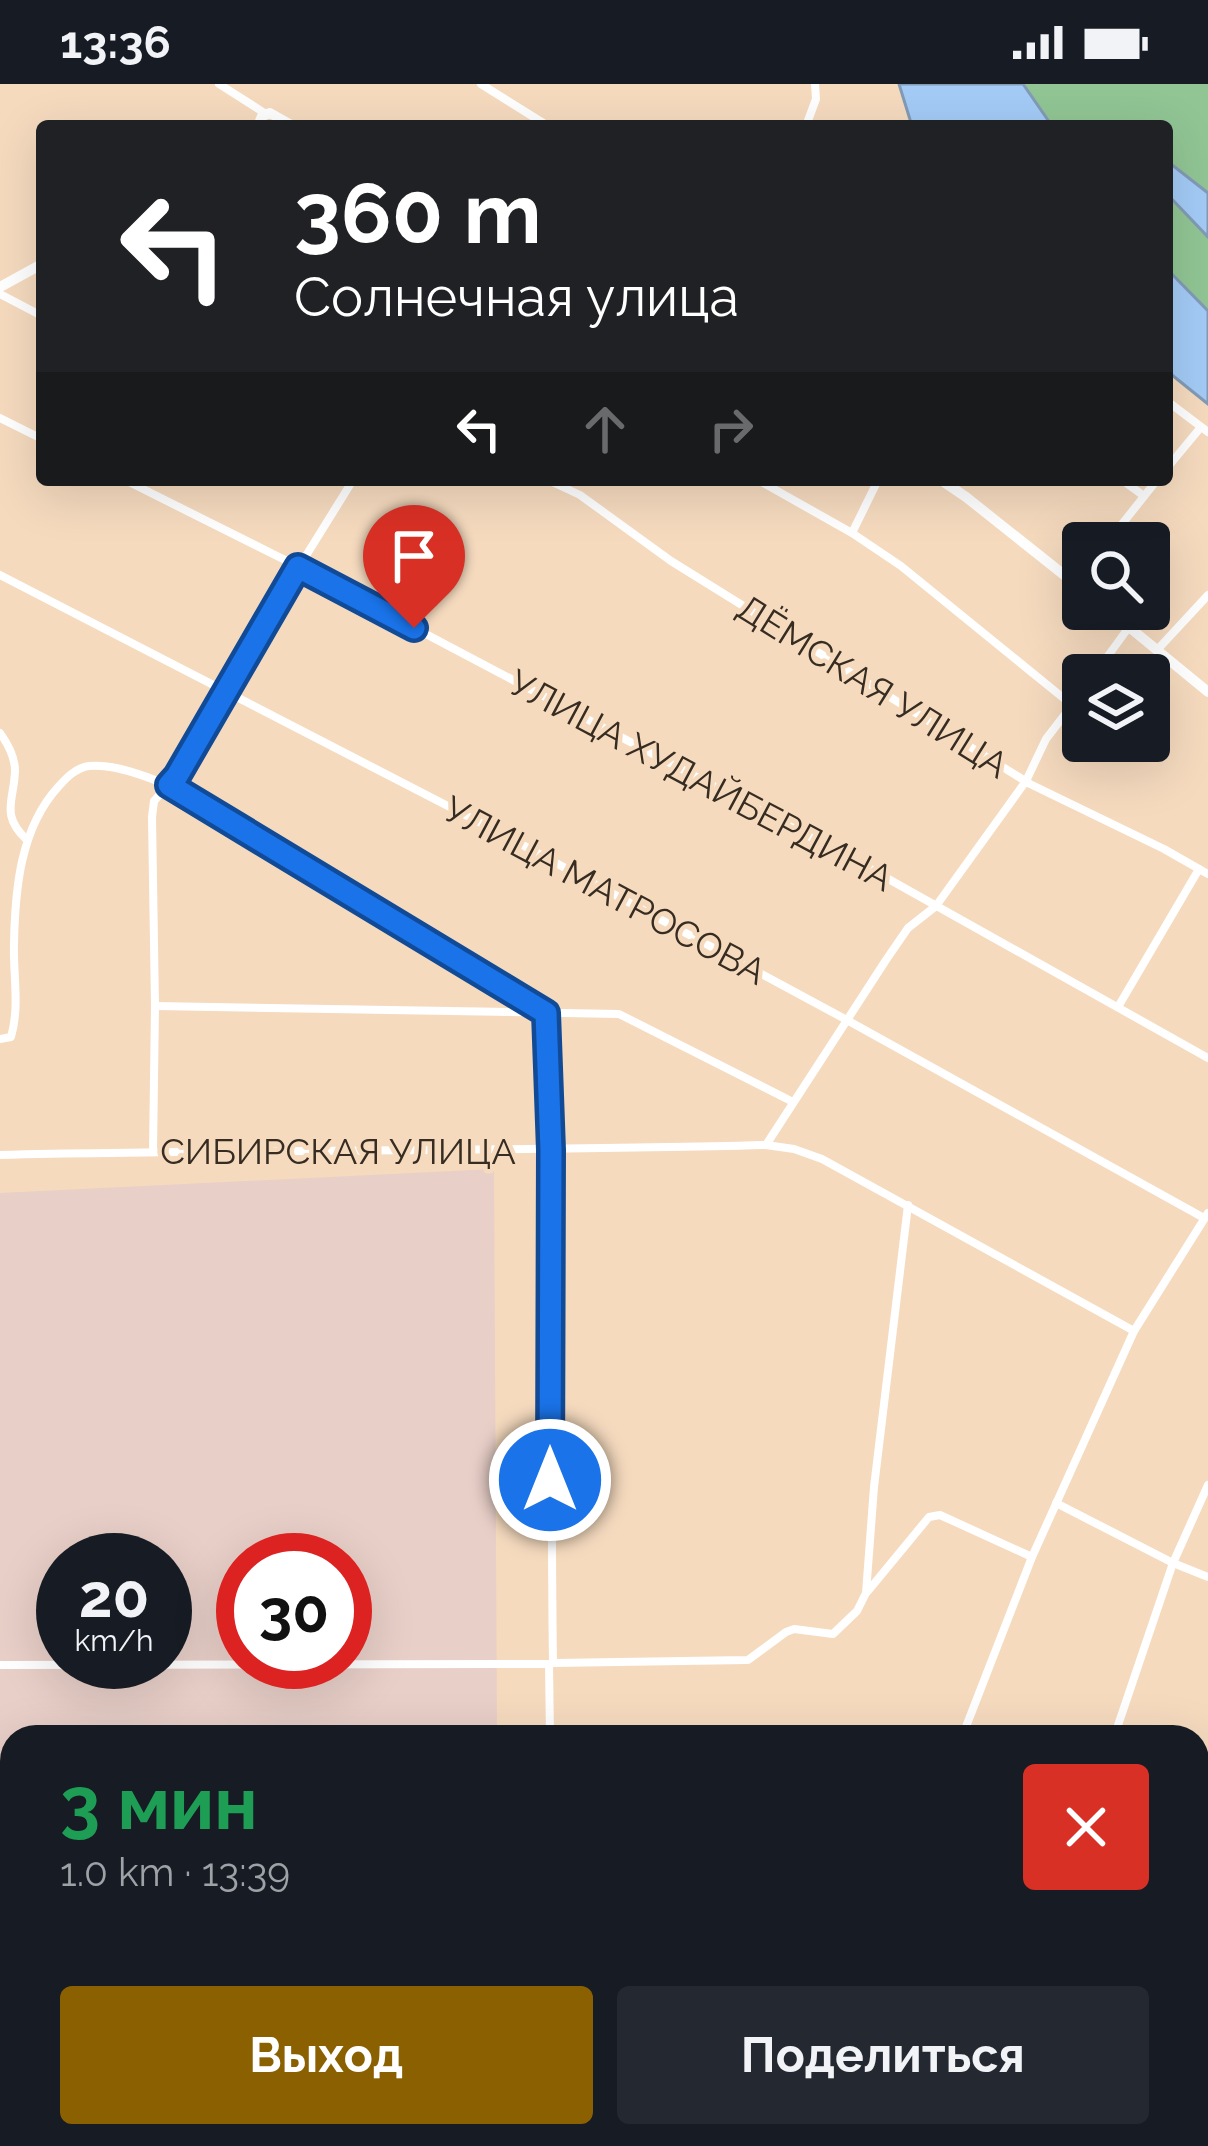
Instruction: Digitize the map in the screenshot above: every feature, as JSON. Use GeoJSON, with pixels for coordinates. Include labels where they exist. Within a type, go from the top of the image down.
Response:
{"type":"FeatureCollection","features":[{"type":"Feature","properties":{"kind":"street"},"geometry":{"type":"LineString","coordinates":[[219,84],[257,120]]}},
{"type":"Feature","properties":{"kind":"street"},"geometry":{"type":"LineString","coordinates":[[481,84],[538,120]]}},
{"type":"Feature","properties":{"kind":"street"},"geometry":{"type":"LineString","coordinates":[[808,120],[816,99],[815,84]]}},
{"type":"Feature","properties":{"kind":"street"},"geometry":{"type":"LineString","coordinates":[[36,268],[0,290],[4,298],[36,313]]}},
{"type":"Feature","properties":{"kind":"street"},"geometry":{"type":"LineString","coordinates":[[1173,406],[1205,430],[1173,463]]}},
{"type":"Feature","properties":{"kind":"street"},"geometry":{"type":"LineString","coordinates":[[0,418],[36,436]]}},
{"type":"Feature","properties":{"kind":"street","name":"УЛИЦА ХУДАЙБЕРДИНА"},"geometry":{"type":"LineString","coordinates":[[137,486],[937,906],[1208,1058]]}},
{"type":"Feature","properties":{"kind":"street"},"geometry":{"type":"LineString","coordinates":[[153,1152],[154,801],[177,776],[349,486]]}},
{"type":"Feature","properties":{"kind":"street","name":"ДЁМСКАЯ УЛИЦА"},"geometry":{"type":"LineString","coordinates":[[561,486],[671,561],[1026,781],[1204,871]]}},
{"type":"Feature","properties":{"kind":"street"},"geometry":{"type":"LineString","coordinates":[[769,486],[901,566],[1062,697]]}},
{"type":"Feature","properties":{"kind":"street"},"geometry":{"type":"LineString","coordinates":[[852,533],[875,486]]}},
{"type":"Feature","properties":{"kind":"street"},"geometry":{"type":"LineString","coordinates":[[950,486],[1062,569]]}},
{"type":"Feature","properties":{"kind":"street"},"geometry":{"type":"LineString","coordinates":[[1131,486],[1144,496]]}},
{"type":"Feature","properties":{"kind":"street"},"geometry":{"type":"LineString","coordinates":[[1124,522],[1152,486]]}},
{"type":"Feature","properties":{"kind":"street","name":"УЛИЦА МАТРОСОВА"},"geometry":{"type":"LineString","coordinates":[[0,574],[503,835],[1206,1216]]}},
{"type":"Feature","properties":{"kind":"street"},"geometry":{"type":"LineString","coordinates":[[1158,649],[1208,595]]}},
{"type":"Feature","properties":{"kind":"street"},"geometry":{"type":"LineString","coordinates":[[1134,630],[1208,692]]}},
{"type":"Feature","properties":{"kind":"street"},"geometry":{"type":"LineString","coordinates":[[766,1145],[908,928],[937,906],[1026,781],[1062,718]]}},
{"type":"Feature","properties":{"kind":"street"},"geometry":{"type":"LineString","coordinates":[[0,734],[14,758],[15,777],[5,815],[13,832],[27,841]]}},
{"type":"Feature","properties":{"kind":"street"},"geometry":{"type":"LineString","coordinates":[[0,1039],[11,1036],[16,1019],[14,943],[20,868],[30,831],[53,792],[71,773],[88,766],[169,785],[546,1013]]}},
{"type":"Feature","properties":{"kind":"street"},"geometry":{"type":"LineString","coordinates":[[1118,1007],[1204,871]]}},
{"type":"Feature","properties":{"kind":"street"},"geometry":{"type":"LineString","coordinates":[[155,1006],[619,1014],[793,1102]]}},
{"type":"Feature","properties":{"kind":"street"},"geometry":{"type":"LineString","coordinates":[[546,1013],[551,1150],[550,1725]]}},
{"type":"Feature","properties":{"kind":"street","name":"СИБИРСКАЯ УЛИЦА"},"geometry":{"type":"LineString","coordinates":[[0,1155],[766,1145],[794,1149],[908,1204],[1134,1331]]}},
{"type":"Feature","properties":{"kind":"street"},"geometry":{"type":"LineString","coordinates":[[866,1593],[908,1204]]}},
{"type":"Feature","properties":{"kind":"street"},"geometry":{"type":"LineString","coordinates":[[967,1725],[1032,1557],[1134,1331],[1206,1216]]}},
{"type":"Feature","properties":{"kind":"street"},"geometry":{"type":"LineString","coordinates":[[1118,1725],[1173,1563],[1208,1485]]}},
{"type":"Feature","properties":{"kind":"street"},"geometry":{"type":"LineString","coordinates":[[1056,1504],[1208,1577]]}},
{"type":"Feature","properties":{"kind":"street"},"geometry":{"type":"LineString","coordinates":[[0,1665],[748,1660],[794,1629],[833,1634],[857,1611],[866,1593],[929,1517],[940,1515],[1032,1557]]}},
{"type":"Feature","properties":{"kind":"shaded area"},"geometry":{"type":"Polygon","coordinates":[[[494,1169],[497,1725],[0,1725],[0,1193],[494,1169]]]}},
{"type":"Feature","properties":{"kind":"green space"},"geometry":{"type":"Polygon","coordinates":[[[1023,84],[1208,84],[1208,311],[1173,275],[1173,120],[1048,120],[1023,84]]]}},
{"type":"Feature","properties":{"kind":"water"},"geometry":{"type":"Polygon","coordinates":[[[899,84],[1023,84],[1048,120],[910,120],[899,84]]]}},
{"type":"Feature","properties":{"kind":"water"},"geometry":{"type":"Polygon","coordinates":[[[1173,166],[1208,193],[1208,237],[1173,200],[1173,166]]]}},
{"type":"Feature","properties":{"kind":"water"},"geometry":{"type":"Polygon","coordinates":[[[1173,275],[1208,311],[1208,404],[1173,376],[1173,275]]]}},
{"type":"Feature","properties":{"kind":"route"},"geometry":{"type":"LineString","coordinates":[[414,628],[298,567],[169,785],[546,1013],[551,1150],[550,1480]]}}]}
